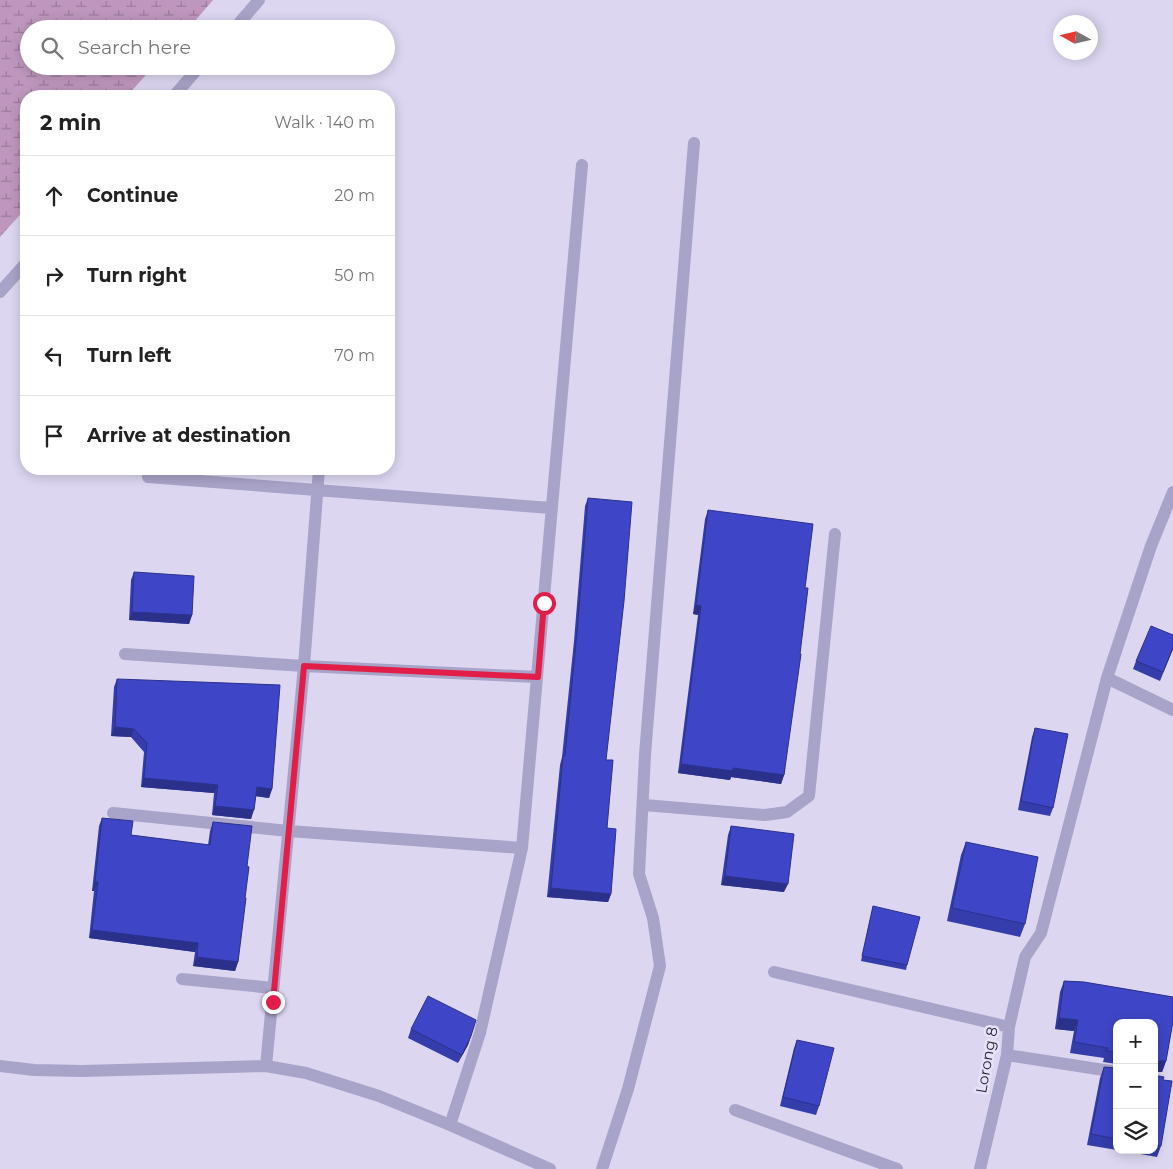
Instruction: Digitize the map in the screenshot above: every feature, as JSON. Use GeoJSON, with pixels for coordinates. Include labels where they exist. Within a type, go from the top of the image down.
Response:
{"type":"FeatureCollection","features":[{"type":"Feature","properties":{"kind":"street"},"geometry":{"type":"LineString","coordinates":[[242,20],[259,0]]}},
{"type":"Feature","properties":{"kind":"street"},"geometry":{"type":"LineString","coordinates":[[179,90],[192,75]]}},
{"type":"Feature","properties":{"kind":"street"},"geometry":{"type":"LineString","coordinates":[[602,1169],[628,1089],[660,966],[652,918],[639,874],[644,805],[645,755],[694,143]]}},
{"type":"Feature","properties":{"kind":"street"},"geometry":{"type":"LineString","coordinates":[[450,1125],[480,1033],[522,848],[582,165]]}},
{"type":"Feature","properties":{"kind":"street"},"geometry":{"type":"LineString","coordinates":[[0,292],[20,270]]}},
{"type":"Feature","properties":{"kind":"street"},"geometry":{"type":"LineString","coordinates":[[266,1066],[304,666],[319,475]]}},
{"type":"Feature","properties":{"kind":"street"},"geometry":{"type":"LineString","coordinates":[[148,477],[552,508]]}},
{"type":"Feature","properties":{"kind":"street"},"geometry":{"type":"LineString","coordinates":[[1173,492],[1151,546],[1107,678],[1173,710]]}},
{"type":"Feature","properties":{"kind":"street"},"geometry":{"type":"LineString","coordinates":[[644,805],[765,815],[787,812],[809,796],[835,534]]}},
{"type":"Feature","properties":{"kind":"street"},"geometry":{"type":"LineString","coordinates":[[125,654],[304,666],[538,677]]}},
{"type":"Feature","properties":{"kind":"street","name":"Lorong 8"},"geometry":{"type":"LineString","coordinates":[[980,1169],[1007,1055],[1009,1027],[1024,957],[1041,933],[1107,678]]}},
{"type":"Feature","properties":{"kind":"street"},"geometry":{"type":"LineString","coordinates":[[113,813],[289,831],[522,848]]}},
{"type":"Feature","properties":{"kind":"street"},"geometry":{"type":"LineString","coordinates":[[774,972],[1009,1027]]}},
{"type":"Feature","properties":{"kind":"street"},"geometry":{"type":"LineString","coordinates":[[182,979],[273,988]]}},
{"type":"Feature","properties":{"kind":"street"},"geometry":{"type":"LineString","coordinates":[[1007,1055],[1113,1071]]}},
{"type":"Feature","properties":{"kind":"street"},"geometry":{"type":"LineString","coordinates":[[0,1066],[34,1070],[82,1071],[266,1066],[306,1072],[379,1096],[550,1169]]}},
{"type":"Feature","properties":{"kind":"street"},"geometry":{"type":"LineString","coordinates":[[735,1110],[897,1169]]}},
{"type":"Feature","properties":{"kind":"green space"},"geometry":{"type":"Polygon","coordinates":[[[0,0],[213,0],[196,20],[20,20],[20,75],[146,75],[132,90],[20,90],[20,215],[0,237],[0,0]]]}},
{"type":"Feature","properties":{"kind":"building"},"geometry":{"type":"Polygon","coordinates":[[[588,498],[632,502],[624,601],[606,760],[613,760],[607,828],[616,829],[611,894],[551,888],[577,632],[588,498]]]}},
{"type":"Feature","properties":{"kind":"building"},"geometry":{"type":"Polygon","coordinates":[[[708,510],[813,524],[805,588],[808,588],[801,654],[784,775],[733,768],[733,771],[681,764],[701,606],[696,605],[708,510]]]}},
{"type":"Feature","properties":{"kind":"building"},"geometry":{"type":"Polygon","coordinates":[[[134,572],[194,576],[192,615],[132,612],[134,572]]]}},
{"type":"Feature","properties":{"kind":"building"},"geometry":{"type":"Polygon","coordinates":[[[1151,626],[1173,635],[1173,648],[1163,672],[1136,661],[1151,626]]]}},
{"type":"Feature","properties":{"kind":"building"},"geometry":{"type":"Polygon","coordinates":[[[117,679],[280,685],[272,789],[257,787],[254,810],[215,806],[218,785],[144,778],[147,743],[134,729],[115,727],[117,679]]]}},
{"type":"Feature","properties":{"kind":"building"},"geometry":{"type":"Polygon","coordinates":[[[1035,728],[1068,734],[1053,808],[1021,801],[1035,728]]]}},
{"type":"Feature","properties":{"kind":"building"},"geometry":{"type":"Polygon","coordinates":[[[102,818],[133,821],[131,835],[210,845],[213,822],[252,826],[238,962],[197,957],[198,943],[92,930],[98,882],[95,882],[102,818]]]}},
{"type":"Feature","properties":{"kind":"building"},"geometry":{"type":"Polygon","coordinates":[[[731,826],[794,834],[788,884],[725,876],[731,826]]]}},
{"type":"Feature","properties":{"kind":"building"},"geometry":{"type":"Polygon","coordinates":[[[966,842],[1038,857],[1025,924],[952,908],[966,842]]]}},
{"type":"Feature","properties":{"kind":"building"},"geometry":{"type":"Polygon","coordinates":[[[873,906],[920,917],[907,965],[862,956],[873,906]]]}},
{"type":"Feature","properties":{"kind":"building"},"geometry":{"type":"Polygon","coordinates":[[[1064,981],[1084,982],[1173,997],[1173,1021],[1166,1061],[1158,1061],[1158,1019],[1113,1019],[1113,1052],[1107,1051],[1108,1048],[1074,1042],[1078,1020],[1059,1018],[1064,981]]]}},
{"type":"Feature","properties":{"kind":"building"},"geometry":{"type":"Polygon","coordinates":[[[428,996],[476,1020],[462,1055],[411,1029],[428,996]]]}},
{"type":"Feature","properties":{"kind":"building"},"geometry":{"type":"Polygon","coordinates":[[[797,1040],[834,1048],[819,1106],[783,1097],[797,1040]]]}},
{"type":"Feature","properties":{"kind":"building"},"geometry":{"type":"Polygon","coordinates":[[[1104,1067],[1113,1068],[1113,1138],[1091,1134],[1104,1067]]]}},
{"type":"Feature","properties":{"kind":"building"},"geometry":{"type":"Polygon","coordinates":[[[1158,1076],[1164,1077],[1163,1080],[1172,1081],[1161,1146],[1158,1146],[1158,1076]]]}},
{"type":"Feature","properties":{"kind":"route"},"geometry":{"type":"LineString","coordinates":[[273,1002],[304,666],[538,677],[544,603]]}}]}
